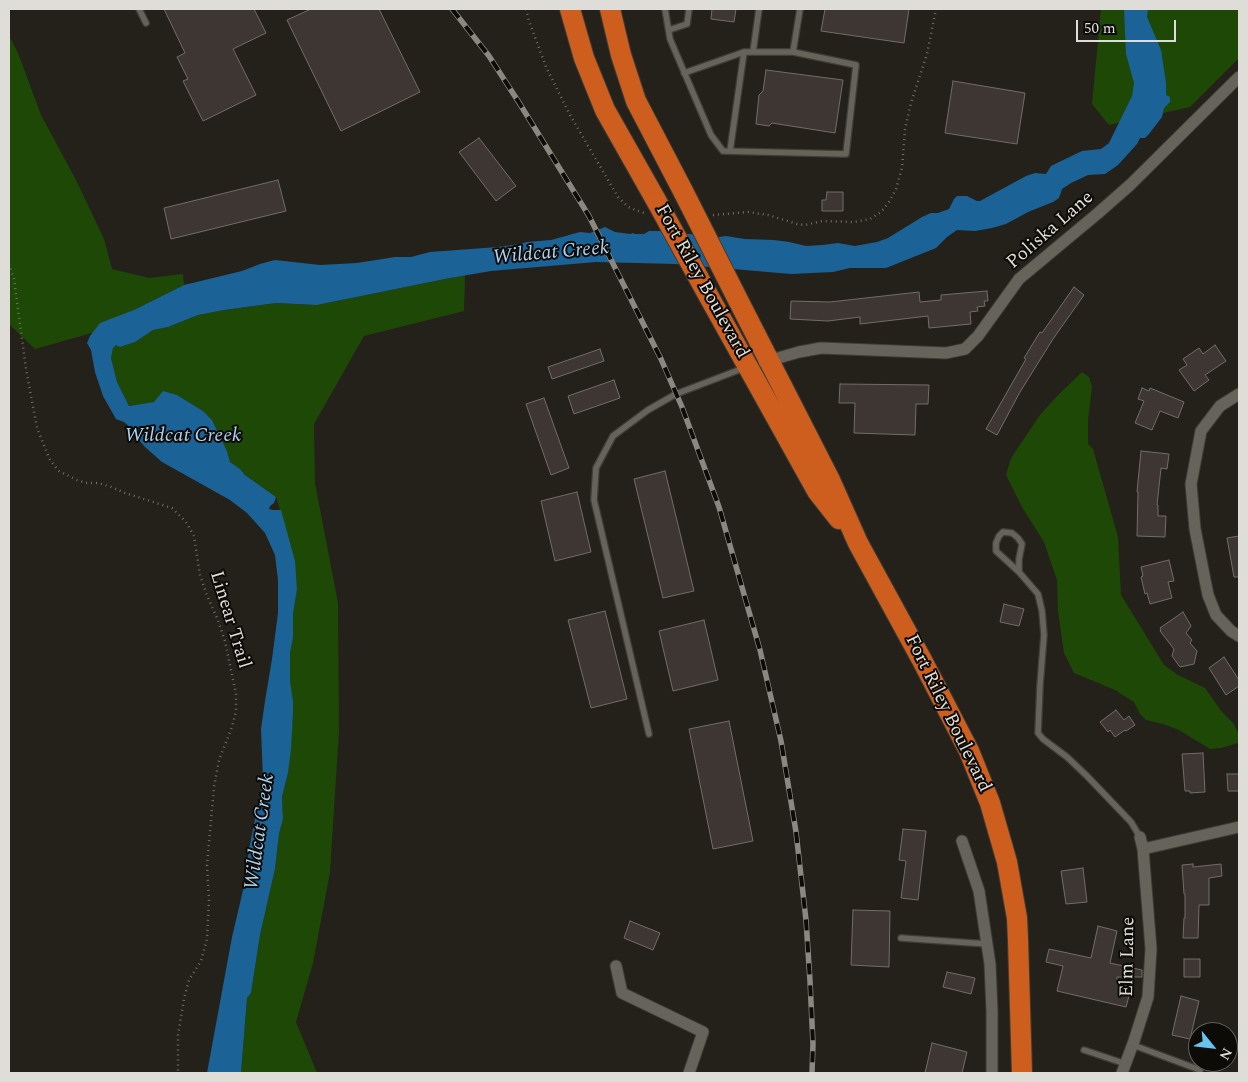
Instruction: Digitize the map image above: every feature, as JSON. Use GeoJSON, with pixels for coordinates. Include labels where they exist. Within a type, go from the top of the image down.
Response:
{"type":"FeatureCollection","features":[{"type":"Feature","properties":{"kind":"highway","name":"Fort Riley Boulevard"},"geometry":{"type":"LineString","coordinates":[[570,9],[584,58],[605,110],[817,491],[858,543]]}},
{"type":"Feature","properties":{"kind":"highway","name":"Fort Riley Boulevard"},"geometry":{"type":"LineString","coordinates":[[610,9],[621,55],[636,101],[830,480],[858,543],[969,750],[990,802],[1007,862],[1017,918],[1022,1073]]}},
{"type":"Feature","properties":{"kind":"street","name":"Poliska Lane"},"geometry":{"type":"LineString","coordinates":[[748,366],[821,348],[946,353],[965,349],[978,336],[1019,279],[1123,191],[1239,77]]}},
{"type":"Feature","properties":{"kind":"street"},"geometry":{"type":"LineString","coordinates":[[1239,394],[1220,406],[1200,431],[1191,484],[1196,529],[1208,595],[1216,615],[1231,631],[1239,636]]}},
{"type":"Feature","properties":{"kind":"street"},"geometry":{"type":"LineString","coordinates":[[1142,849],[1239,827]]}},
{"type":"Feature","properties":{"kind":"street","name":"Elm Lane"},"geometry":{"type":"LineString","coordinates":[[1124,1069],[1148,997],[1151,949],[1140,837]]}},
{"type":"Feature","properties":{"kind":"street"},"geometry":{"type":"LineString","coordinates":[[962,841],[979,891],[990,964],[992,1073]]}},
{"type":"Feature","properties":{"kind":"street"},"geometry":{"type":"LineString","coordinates":[[616,966],[622,993],[703,1032],[688,1073]]}},
{"type":"Feature","properties":{"kind":"lane"},"geometry":{"type":"LineString","coordinates":[[139,9],[146,23]]}},
{"type":"Feature","properties":{"kind":"lane"},"geometry":{"type":"LineString","coordinates":[[665,9],[670,39],[684,73],[711,135],[723,151],[846,154],[856,65],[793,52],[744,52],[684,73]]}},
{"type":"Feature","properties":{"kind":"lane"},"geometry":{"type":"LineString","coordinates":[[669,30],[687,24],[689,9]]}},
{"type":"Feature","properties":{"kind":"lane"},"geometry":{"type":"LineString","coordinates":[[753,52],[759,9]]}},
{"type":"Feature","properties":{"kind":"lane"},"geometry":{"type":"LineString","coordinates":[[793,52],[800,9]]}},
{"type":"Feature","properties":{"kind":"lane"},"geometry":{"type":"LineString","coordinates":[[730,151],[744,52]]}},
{"type":"Feature","properties":{"kind":"lane"},"geometry":{"type":"LineString","coordinates":[[649,734],[594,500],[596,468],[613,436],[648,410],[676,394],[748,366]]}},
{"type":"Feature","properties":{"kind":"lane"},"geometry":{"type":"LineString","coordinates":[[1019,572],[1022,544],[1012,533],[1003,532],[996,543],[996,551],[1019,572],[1038,594],[1042,611],[1044,635],[1038,733],[1094,783],[1131,822],[1140,837]]}},
{"type":"Feature","properties":{"kind":"lane"},"geometry":{"type":"LineString","coordinates":[[901,938],[987,944]]}},
{"type":"Feature","properties":{"kind":"lane"},"geometry":{"type":"LineString","coordinates":[[1133,1045],[1188,1066]]}},
{"type":"Feature","properties":{"kind":"lane"},"geometry":{"type":"LineString","coordinates":[[1084,1050],[1124,1069]]}},
{"type":"Feature","properties":{"kind":"path","name":"Linear Trail"},"geometry":{"type":"LineString","coordinates":[[9,264],[14,279],[26,369],[37,428],[50,460],[59,470],[77,480],[86,483],[98,483],[172,508],[186,522],[194,536],[200,575],[225,641],[236,694],[236,711],[219,760],[214,787],[207,865],[209,900],[206,939],[201,961],[189,980],[184,1000],[178,1035],[178,1073]]}},
{"type":"Feature","properties":{"kind":"green space"},"geometry":{"type":"Polygon","coordinates":[[[1101,9],[1239,9],[1239,58],[1190,107],[1109,125],[1092,104],[1101,9]]]}},
{"type":"Feature","properties":{"kind":"green space"},"geometry":{"type":"Polygon","coordinates":[[[9,36],[18,53],[41,115],[76,180],[104,239],[112,269],[149,278],[183,274],[184,285],[134,310],[99,331],[35,349],[9,324],[9,36]]]}},
{"type":"Feature","properties":{"kind":"green space"},"geometry":{"type":"Polygon","coordinates":[[[465,275],[464,311],[364,336],[314,424],[315,483],[338,603],[339,730],[330,872],[313,963],[296,1022],[317,1073],[241,1073],[247,998],[251,993],[260,935],[275,869],[279,834],[283,819],[282,797],[288,773],[293,713],[290,653],[297,589],[296,578],[285,526],[276,497],[230,462],[227,451],[212,420],[203,411],[177,395],[154,402],[129,406],[117,382],[111,358],[113,348],[116,344],[120,347],[135,342],[153,330],[168,327],[198,315],[276,303],[317,305],[465,275]]]}},
{"type":"Feature","properties":{"kind":"green space"},"geometry":{"type":"Polygon","coordinates":[[[1082,372],[1089,377],[1092,387],[1088,420],[1088,444],[1093,449],[1118,537],[1121,595],[1164,665],[1178,675],[1205,688],[1222,712],[1234,724],[1239,735],[1238,743],[1210,749],[1179,730],[1146,720],[1140,714],[1134,702],[1115,690],[1074,673],[1064,653],[1058,611],[1057,580],[1044,542],[1022,507],[1006,475],[1015,452],[1040,415],[1082,372]]]}},
{"type":"Feature","properties":{"kind":"water","name":"Wildcat Creek"},"geometry":{"type":"Polygon","coordinates":[[[1124,9],[1148,9],[1147,17],[1161,50],[1166,95],[1170,97],[1170,102],[1164,108],[1162,117],[1149,134],[1145,138],[1140,138],[1118,165],[1105,174],[1088,175],[1071,183],[1062,189],[1059,198],[1053,202],[1028,212],[1006,224],[975,231],[957,230],[936,248],[886,268],[850,268],[833,272],[791,274],[675,264],[596,262],[491,271],[317,305],[276,303],[198,315],[168,327],[153,330],[135,342],[120,347],[116,345],[113,348],[111,358],[117,382],[129,406],[154,402],[163,391],[177,395],[203,411],[212,420],[227,451],[230,462],[276,497],[269,509],[281,510],[295,561],[297,589],[290,653],[290,681],[293,702],[291,749],[282,797],[283,819],[279,834],[275,869],[260,935],[251,993],[247,998],[241,1073],[207,1073],[263,779],[261,729],[278,613],[278,580],[275,555],[265,533],[247,513],[230,500],[162,462],[145,447],[131,428],[124,422],[116,419],[103,396],[95,372],[91,350],[87,343],[100,323],[134,310],[184,285],[242,271],[275,260],[320,265],[357,263],[395,257],[411,257],[430,252],[498,247],[551,240],[580,232],[590,233],[605,227],[615,232],[630,234],[659,231],[774,240],[806,246],[838,243],[855,246],[877,242],[888,238],[922,217],[949,209],[957,196],[967,196],[980,201],[1026,176],[1035,173],[1046,174],[1051,166],[1057,163],[1082,151],[1101,149],[1109,143],[1132,96],[1134,83],[1126,54],[1124,9]]]}},
{"type":"Feature","properties":{"kind":"building"},"geometry":{"type":"Polygon","coordinates":[[[164,9],[254,9],[266,33],[233,49],[256,95],[203,121],[183,81],[188,79],[177,57],[185,53],[164,9]]]}},
{"type":"Feature","properties":{"kind":"building"},"geometry":{"type":"Polygon","coordinates":[[[311,9],[379,9],[420,92],[341,131],[287,20],[311,9]]]}},
{"type":"Feature","properties":{"kind":"building"},"geometry":{"type":"Polygon","coordinates":[[[712,9],[736,9],[734,22],[711,19],[712,9]]]}},
{"type":"Feature","properties":{"kind":"building"},"geometry":{"type":"Polygon","coordinates":[[[825,9],[909,9],[904,43],[821,31],[825,9]]]}},
{"type":"Feature","properties":{"kind":"building"},"geometry":{"type":"Polygon","coordinates":[[[766,70],[843,80],[835,133],[772,123],[769,126],[756,124],[759,95],[763,91],[766,70]]]}},
{"type":"Feature","properties":{"kind":"building"},"geometry":{"type":"Polygon","coordinates":[[[953,81],[1025,93],[1017,144],[945,133],[953,81]]]}},
{"type":"Feature","properties":{"kind":"building"},"geometry":{"type":"Polygon","coordinates":[[[479,138],[516,186],[496,201],[459,152],[479,138]]]}},
{"type":"Feature","properties":{"kind":"building"},"geometry":{"type":"Polygon","coordinates":[[[278,180],[286,211],[171,239],[164,208],[278,180]]]}},
{"type":"Feature","properties":{"kind":"building"},"geometry":{"type":"Polygon","coordinates":[[[827,192],[843,192],[843,211],[822,211],[822,200],[826,200],[827,192]]]}},
{"type":"Feature","properties":{"kind":"building"},"geometry":{"type":"Polygon","coordinates":[[[1074,287],[1084,295],[1053,339],[1020,392],[997,435],[986,429],[1040,332],[1042,333],[1074,287]]]}},
{"type":"Feature","properties":{"kind":"building"},"geometry":{"type":"Polygon","coordinates":[[[987,291],[988,301],[984,301],[985,306],[977,307],[978,311],[970,312],[971,324],[929,328],[928,316],[860,324],[860,317],[828,321],[790,319],[791,301],[830,302],[919,292],[920,302],[941,300],[941,295],[987,291]]]}},
{"type":"Feature","properties":{"kind":"building"},"geometry":{"type":"Polygon","coordinates":[[[1215,345],[1226,361],[1205,375],[1209,380],[1194,391],[1179,370],[1187,365],[1183,359],[1199,348],[1203,354],[1215,345]]]}},
{"type":"Feature","properties":{"kind":"building"},"geometry":{"type":"Polygon","coordinates":[[[600,349],[604,361],[552,379],[548,367],[600,349]]]}},
{"type":"Feature","properties":{"kind":"building"},"geometry":{"type":"Polygon","coordinates":[[[614,380],[620,398],[574,414],[568,396],[614,380]]]}},
{"type":"Feature","properties":{"kind":"building"},"geometry":{"type":"Polygon","coordinates":[[[840,384],[929,385],[928,404],[916,404],[915,435],[854,433],[855,403],[839,403],[840,384]]]}},
{"type":"Feature","properties":{"kind":"building"},"geometry":{"type":"Polygon","coordinates":[[[1142,388],[1149,391],[1150,388],[1184,402],[1178,418],[1160,411],[1152,430],[1135,423],[1144,401],[1138,399],[1142,388]]]}},
{"type":"Feature","properties":{"kind":"building"},"geometry":{"type":"Polygon","coordinates":[[[544,398],[569,468],[551,475],[526,404],[544,398]]]}},
{"type":"Feature","properties":{"kind":"building"},"geometry":{"type":"Polygon","coordinates":[[[1141,451],[1169,454],[1167,469],[1161,468],[1157,505],[1158,516],[1166,516],[1165,537],[1137,536],[1137,492],[1141,451]]]}},
{"type":"Feature","properties":{"kind":"building"},"geometry":{"type":"Polygon","coordinates":[[[665,471],[694,591],[663,598],[634,479],[665,471]]]}},
{"type":"Feature","properties":{"kind":"building"},"geometry":{"type":"Polygon","coordinates":[[[577,492],[591,552],[555,561],[541,501],[577,492]]]}},
{"type":"Feature","properties":{"kind":"building"},"geometry":{"type":"Polygon","coordinates":[[[1239,536],[1239,577],[1234,577],[1227,538],[1239,536]]]}},
{"type":"Feature","properties":{"kind":"building"},"geometry":{"type":"Polygon","coordinates":[[[1169,560],[1174,581],[1168,582],[1172,598],[1150,604],[1147,593],[1145,594],[1141,567],[1169,560]]]}},
{"type":"Feature","properties":{"kind":"building"},"geometry":{"type":"Polygon","coordinates":[[[1004,604],[1024,609],[1019,626],[1000,622],[1004,604]]]}},
{"type":"Feature","properties":{"kind":"building"},"geometry":{"type":"Polygon","coordinates":[[[605,611],[627,699],[591,708],[568,620],[605,611]]]}},
{"type":"Feature","properties":{"kind":"building"},"geometry":{"type":"Polygon","coordinates":[[[1183,612],[1191,626],[1186,633],[1192,640],[1190,643],[1197,651],[1194,664],[1180,667],[1172,656],[1174,649],[1160,631],[1160,628],[1183,612]]]}},
{"type":"Feature","properties":{"kind":"building"},"geometry":{"type":"Polygon","coordinates":[[[704,620],[718,680],[673,691],[659,631],[704,620]]]}},
{"type":"Feature","properties":{"kind":"building"},"geometry":{"type":"Polygon","coordinates":[[[1224,657],[1239,680],[1239,686],[1226,695],[1209,668],[1224,657]]]}},
{"type":"Feature","properties":{"kind":"building"},"geometry":{"type":"Polygon","coordinates":[[[1116,710],[1124,720],[1129,716],[1135,725],[1115,737],[1100,722],[1116,710]]]}},
{"type":"Feature","properties":{"kind":"building"},"geometry":{"type":"Polygon","coordinates":[[[729,721],[753,841],[713,849],[689,729],[729,721]]]}},
{"type":"Feature","properties":{"kind":"building"},"geometry":{"type":"Polygon","coordinates":[[[1203,753],[1205,792],[1190,793],[1190,791],[1185,791],[1182,754],[1203,753]]]}},
{"type":"Feature","properties":{"kind":"building"},"geometry":{"type":"Polygon","coordinates":[[[1227,774],[1239,774],[1239,791],[1228,791],[1227,774]]]}},
{"type":"Feature","properties":{"kind":"building"},"geometry":{"type":"Polygon","coordinates":[[[903,829],[926,831],[918,900],[901,898],[906,861],[899,860],[903,829]]]}},
{"type":"Feature","properties":{"kind":"building"},"geometry":{"type":"Polygon","coordinates":[[[1193,864],[1193,867],[1221,864],[1222,876],[1209,878],[1209,905],[1199,905],[1198,938],[1183,938],[1185,894],[1182,865],[1193,864]]]}},
{"type":"Feature","properties":{"kind":"building"},"geometry":{"type":"Polygon","coordinates":[[[1083,868],[1087,902],[1066,904],[1061,871],[1083,868]]]}},
{"type":"Feature","properties":{"kind":"building"},"geometry":{"type":"Polygon","coordinates":[[[853,910],[890,911],[889,967],[851,965],[853,910]]]}},
{"type":"Feature","properties":{"kind":"building"},"geometry":{"type":"Polygon","coordinates":[[[630,921],[660,933],[653,950],[624,938],[630,921]]]}},
{"type":"Feature","properties":{"kind":"building"},"geometry":{"type":"Polygon","coordinates":[[[1098,926],[1117,931],[1110,963],[1142,970],[1142,977],[1117,977],[1117,981],[1132,985],[1126,1007],[1057,991],[1063,966],[1046,962],[1049,949],[1091,958],[1098,926]]]}},
{"type":"Feature","properties":{"kind":"building"},"geometry":{"type":"Polygon","coordinates":[[[1184,959],[1200,959],[1200,977],[1184,977],[1184,959]]]}},
{"type":"Feature","properties":{"kind":"building"},"geometry":{"type":"Polygon","coordinates":[[[947,972],[975,978],[971,994],[943,987],[947,972]]]}},
{"type":"Feature","properties":{"kind":"building"},"geometry":{"type":"Polygon","coordinates":[[[1181,996],[1199,1001],[1194,1022],[1188,1022],[1188,1039],[1172,1035],[1181,996]]]}},
{"type":"Feature","properties":{"kind":"building"},"geometry":{"type":"Polygon","coordinates":[[[932,1043],[967,1052],[962,1073],[925,1073],[932,1043]]]}},
{"type":"Feature","properties":{"kind":"railway"},"geometry":{"type":"LineString","coordinates":[[452,9],[489,56],[589,216],[661,359],[682,407],[719,507],[760,650],[781,741],[796,832],[806,920],[813,1044],[812,1073]]}}]}
